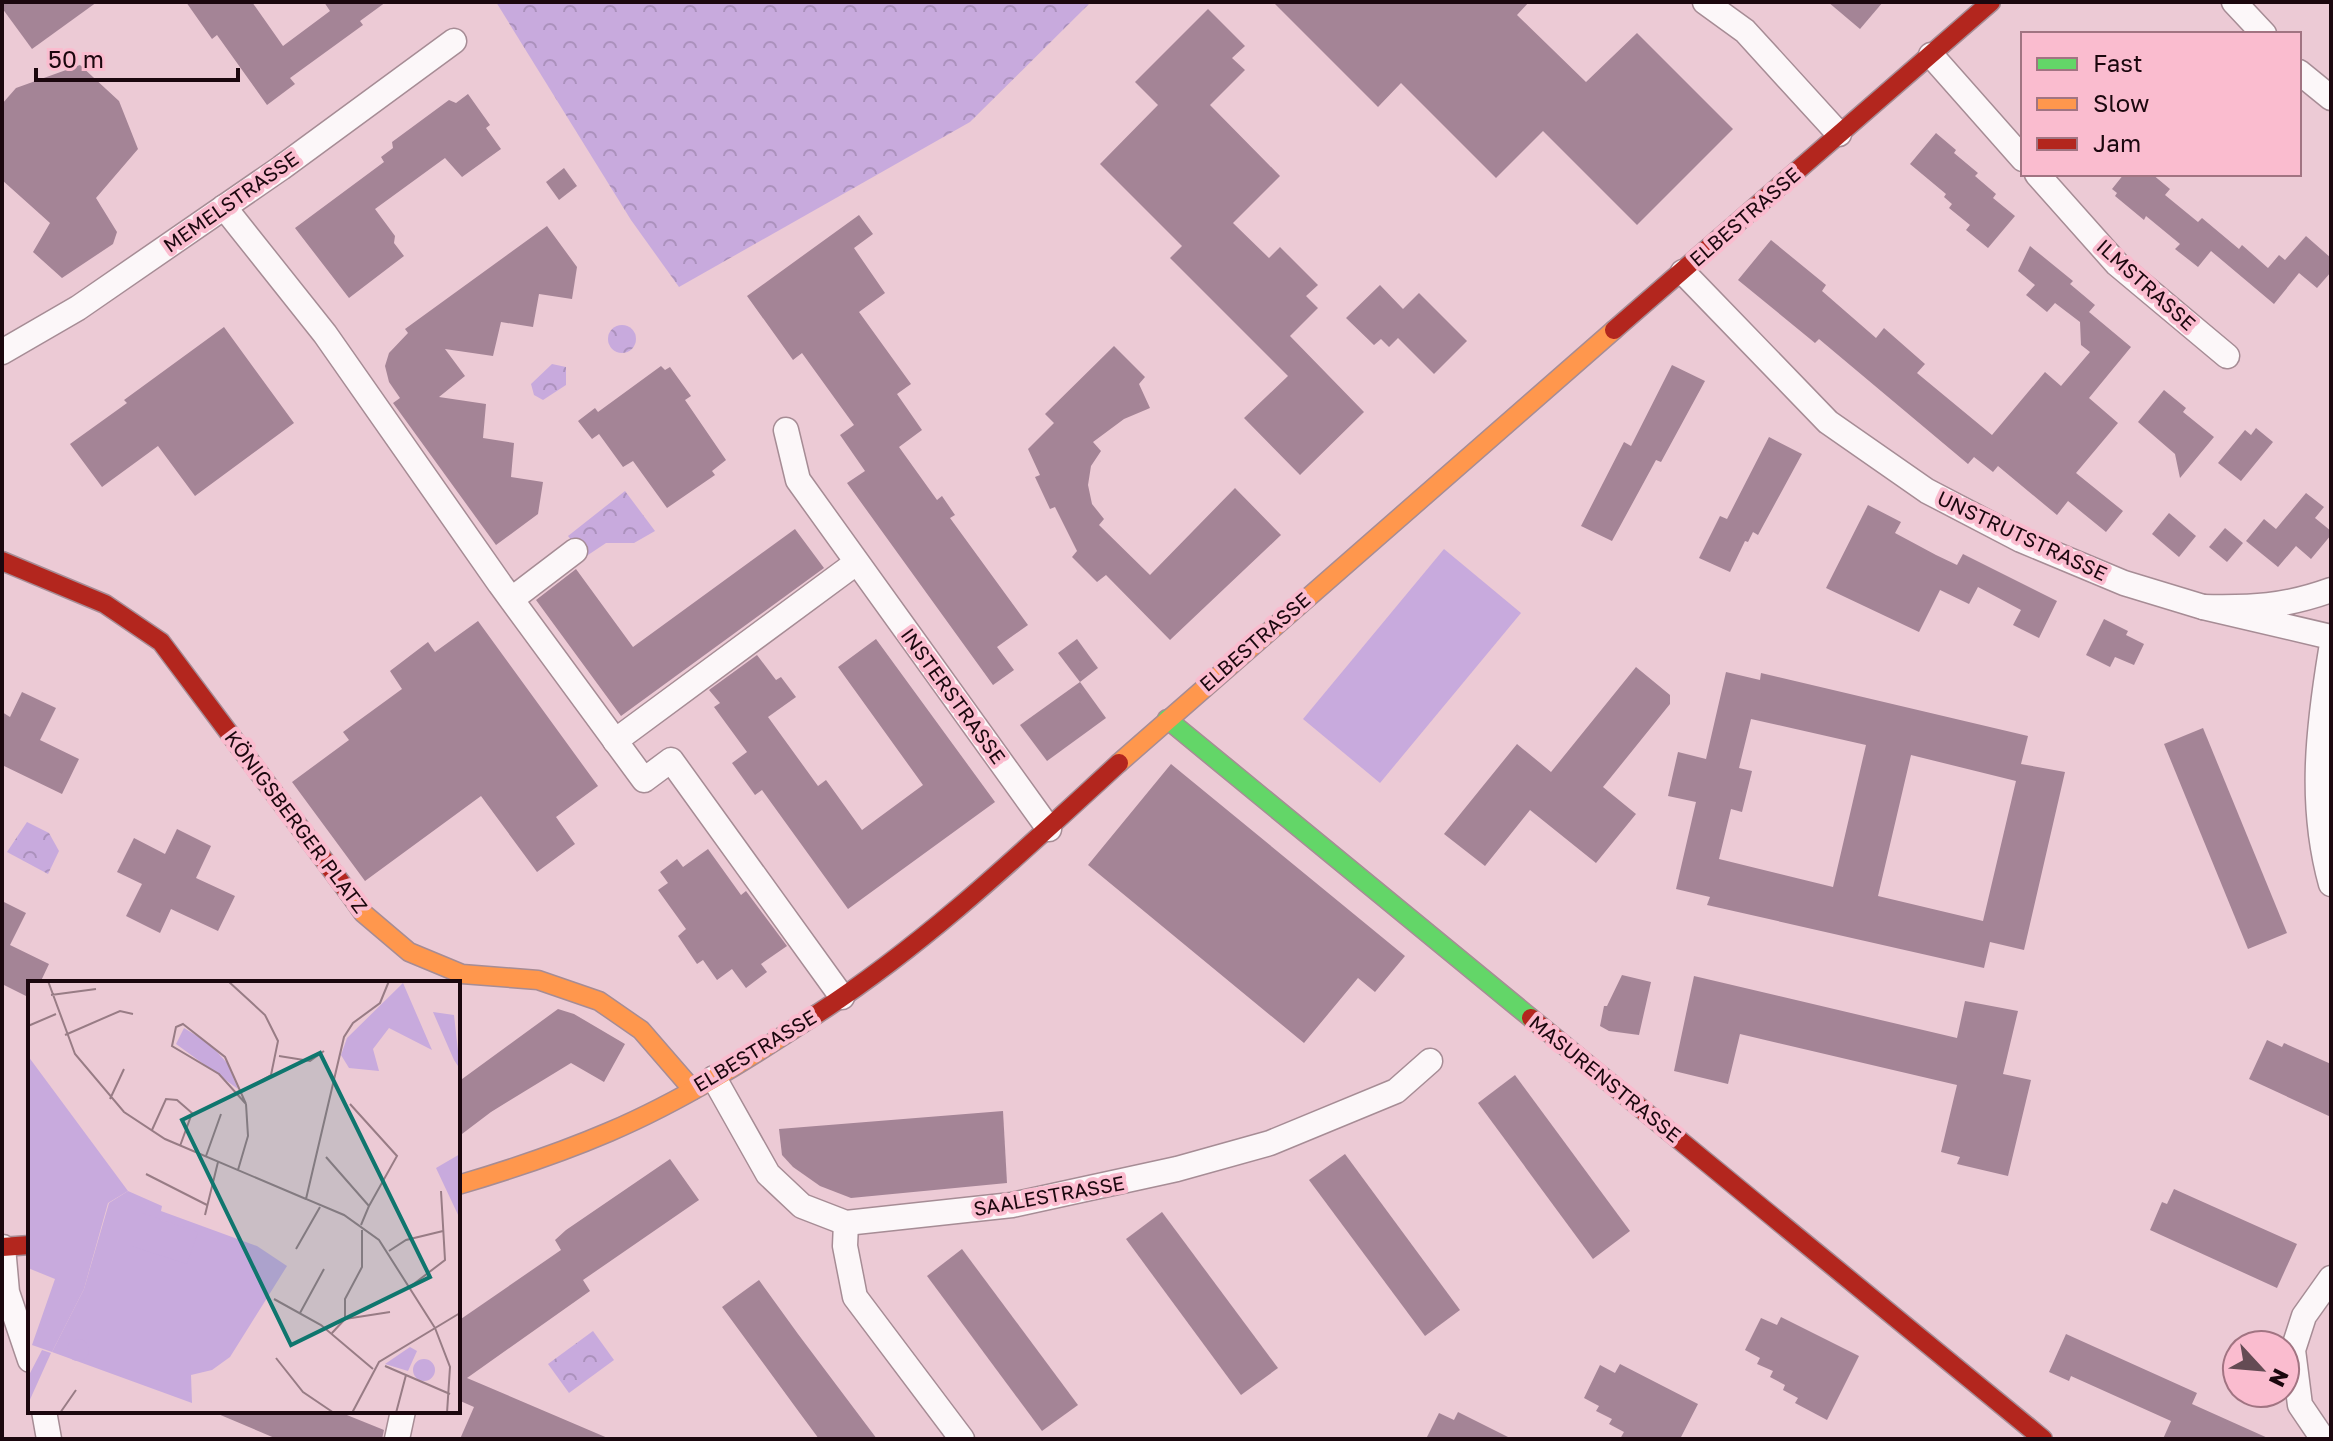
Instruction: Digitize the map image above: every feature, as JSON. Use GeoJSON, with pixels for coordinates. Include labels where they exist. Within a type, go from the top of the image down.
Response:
{"type":"FeatureCollection","features":[{"type":"Feature","properties":{"kind":"street"},"geometry":{"type":"LineString","coordinates":[[1705,2],[1745,31],[1839,134]]}},
{"type":"Feature","properties":{"kind":"street","name":"ELBESTRASSE"},"geometry":{"type":"LineString","coordinates":[[460,1184],[519,1167],[611,1131],[704,1084],[770,1045],[894,963],[1049,829],[1167,719],[1991,2]]}},
{"type":"Feature","properties":{"kind":"street"},"geometry":{"type":"LineString","coordinates":[[2234,2],[2262,32]]}},
{"type":"Feature","properties":{"kind":"street","name":"MEMELSTRASSE"},"geometry":{"type":"LineString","coordinates":[[2,352],[78,308],[281,168],[454,41]]}},
{"type":"Feature","properties":{"kind":"street"},"geometry":{"type":"LineString","coordinates":[[1931,55],[2021,157]]}},
{"type":"Feature","properties":{"kind":"street"},"geometry":{"type":"LineString","coordinates":[[2301,74],[2331,98]]}},
{"type":"Feature","properties":{"kind":"street","name":"ILMSTRASSE"},"geometry":{"type":"LineString","coordinates":[[2039,176],[2117,264],[2227,356]]}},
{"type":"Feature","properties":{"kind":"street"},"geometry":{"type":"LineString","coordinates":[[224,207],[325,334],[506,592],[644,780],[671,760],[842,997]]}},
{"type":"Feature","properties":{"kind":"street","name":"UNSTRUTSTRASSE"},"geometry":{"type":"LineString","coordinates":[[1683,272],[1828,422],[1927,491],[2021,540],[2124,583],[2203,607],[2331,637]]}},
{"type":"Feature","properties":{"kind":"street","name":"INSTERSTRASSE"},"geometry":{"type":"LineString","coordinates":[[786,430],[798,480],[1049,829]]}},
{"type":"Feature","properties":{"kind":"street"},"geometry":{"type":"LineString","coordinates":[[506,592],[575,551]]}},
{"type":"Feature","properties":{"kind":"street","name":"KÖNIGSBERGER PLATZ"},"geometry":{"type":"LineString","coordinates":[[2,561],[115,607],[161,642],[363,913],[409,952],[462,974],[538,980],[599,1001],[641,1030],[704,1084]]}},
{"type":"Feature","properties":{"kind":"street"},"geometry":{"type":"LineString","coordinates":[[615,741],[856,563]]}},
{"type":"Feature","properties":{"kind":"street","name":"UNSTRUTSTRASSE"},"geometry":{"type":"LineString","coordinates":[[2203,607],[2260,608],[2310,598],[2331,590]]}},
{"type":"Feature","properties":{"kind":"street"},"geometry":{"type":"LineString","coordinates":[[2331,650],[2320,720],[2316,775],[2318,825],[2331,884]]}},
{"type":"Feature","properties":{"kind":"street","name":"MASURENSTRASSE"},"geometry":{"type":"LineString","coordinates":[[1167,719],[2043,1439]]}},
{"type":"Feature","properties":{"kind":"street","name":"SAALESTRASSE"},"geometry":{"type":"LineString","coordinates":[[704,1084],[768,1174],[802,1206],[846,1223],[1012,1205],[1177,1169],[1270,1143],[1396,1091],[1430,1061]]}},
{"type":"Feature","properties":{"kind":"street"},"geometry":{"type":"LineString","coordinates":[[846,1223],[845,1246],[855,1297],[962,1439]]}},
{"type":"Feature","properties":{"kind":"street"},"geometry":{"type":"LineString","coordinates":[[28,1245],[2,1247],[7,1292],[28,1354]]}},
{"type":"Feature","properties":{"kind":"street"},"geometry":{"type":"LineString","coordinates":[[2323,1439],[2300,1405],[2293,1350],[2304,1316],[2331,1278]]}},
{"type":"Feature","properties":{"kind":"street"},"geometry":{"type":"LineString","coordinates":[[44,1413],[49,1439]]}},
{"type":"Feature","properties":{"kind":"street"},"geometry":{"type":"LineString","coordinates":[[397,1439],[403,1413]]}},
{"type":"Feature","properties":{"kind":"green space"},"geometry":{"type":"Polygon","coordinates":[[[496,2],[1091,2],[970,122],[679,287],[631,220],[496,2]]]}},
{"type":"Feature","properties":{"kind":"green space"},"geometry":{"type":"Polygon","coordinates":[[[622,325],[632,329],[636,339],[632,349],[622,353],[612,349],[608,339],[612,329],[622,325]]]}},
{"type":"Feature","properties":{"kind":"green space"},"geometry":{"type":"Polygon","coordinates":[[[552,364],[566,367],[566,385],[543,400],[534,395],[531,384],[552,364]]]}},
{"type":"Feature","properties":{"kind":"green space"},"geometry":{"type":"Polygon","coordinates":[[[625,491],[655,531],[634,543],[606,543],[585,557],[568,536],[625,491]]]}},
{"type":"Feature","properties":{"kind":"green space"},"geometry":{"type":"Polygon","coordinates":[[[1444,549],[1521,613],[1380,783],[1303,719],[1444,549]]]}},
{"type":"Feature","properties":{"kind":"green space"},"geometry":{"type":"Polygon","coordinates":[[[27,822],[49,833],[59,851],[48,874],[7,852],[27,822]]]}},
{"type":"Feature","properties":{"kind":"green space"},"geometry":{"type":"Polygon","coordinates":[[[593,1331],[614,1360],[569,1393],[548,1364],[593,1331]]]}},
{"type":"Feature","properties":{"kind":"building"},"geometry":{"type":"Polygon","coordinates":[[[2,2],[97,2],[32,49],[2,8],[2,2]]]}},
{"type":"Feature","properties":{"kind":"building"},"geometry":{"type":"Polygon","coordinates":[[[186,2],[252,2],[283,46],[330,11],[324,2],[386,2],[360,21],[363,25],[290,78],[295,84],[267,105],[217,35],[212,39],[186,2]]]}},
{"type":"Feature","properties":{"kind":"building"},"geometry":{"type":"Polygon","coordinates":[[[1273,2],[1529,2],[1517,15],[1586,82],[1637,33],[1733,129],[1637,225],[1543,131],[1496,178],[1401,83],[1378,107],[1273,2]]]}},
{"type":"Feature","properties":{"kind":"building"},"geometry":{"type":"Polygon","coordinates":[[[1828,2],[1883,2],[1860,29],[1828,2]]]}},
{"type":"Feature","properties":{"kind":"building"},"geometry":{"type":"Polygon","coordinates":[[[1208,9],[1245,46],[1232,58],[1245,70],[1210,105],[1280,176],[1233,223],[1269,258],[1280,247],[1318,285],[1306,296],[1318,308],[1290,336],[1364,412],[1300,475],[1244,418],[1288,376],[1170,258],[1182,246],[1100,164],[1158,105],[1135,82],[1208,9]]]}},
{"type":"Feature","properties":{"kind":"building"},"geometry":{"type":"Polygon","coordinates":[[[80,65],[119,101],[138,149],[96,198],[117,232],[113,244],[62,278],[33,252],[50,223],[2,180],[2,104],[16,88],[80,65]]]}},
{"type":"Feature","properties":{"kind":"building"},"geometry":{"type":"Polygon","coordinates":[[[468,94],[490,125],[486,128],[501,149],[462,177],[445,158],[375,209],[395,236],[394,243],[404,256],[349,298],[295,228],[384,162],[381,157],[393,148],[392,142],[449,100],[456,103],[468,94]]]}},
{"type":"Feature","properties":{"kind":"building"},"geometry":{"type":"Polygon","coordinates":[[[1936,133],[1978,173],[1975,176],[1996,194],[1993,198],[2015,216],[1988,248],[1966,230],[1970,225],[1949,208],[1952,204],[1944,197],[1946,194],[1910,164],[1936,133]]]}},
{"type":"Feature","properties":{"kind":"building"},"geometry":{"type":"Polygon","coordinates":[[[564,168],[577,186],[559,200],[546,182],[564,168]]]}},
{"type":"Feature","properties":{"kind":"building"},"geometry":{"type":"Polygon","coordinates":[[[2122,176],[2154,176],[2170,189],[2165,195],[2198,222],[2202,218],[2239,249],[2242,245],[2268,268],[2279,255],[2285,260],[2306,236],[2331,258],[2331,272],[2317,288],[2299,273],[2274,304],[2211,251],[2198,267],[2175,249],[2180,244],[2146,216],[2144,220],[2115,196],[2117,193],[2112,189],[2122,176]]]}},
{"type":"Feature","properties":{"kind":"building"},"geometry":{"type":"Polygon","coordinates":[[[859,215],[873,234],[854,248],[885,293],[859,312],[911,384],[897,394],[922,430],[899,447],[937,500],[942,496],[955,515],[950,518],[1028,625],[997,647],[1014,670],[993,685],[847,483],[865,471],[840,435],[854,425],[802,353],[793,360],[747,296],[859,215]]]}},
{"type":"Feature","properties":{"kind":"building"},"geometry":{"type":"Polygon","coordinates":[[[547,226],[577,267],[572,299],[539,294],[533,327],[501,322],[493,356],[445,349],[465,376],[439,397],[486,404],[483,438],[514,443],[511,477],[543,482],[538,514],[496,545],[393,403],[400,398],[389,382],[385,366],[389,353],[408,333],[405,329],[547,226]]]}},
{"type":"Feature","properties":{"kind":"building"},"geometry":{"type":"Polygon","coordinates":[[[1771,240],[1826,285],[1822,291],[1876,338],[1884,328],[1925,364],[1917,373],[1992,435],[2045,372],[2061,386],[2090,352],[2081,345],[2080,322],[2055,303],[2047,312],[2026,295],[2035,285],[2018,271],[2030,246],[2073,281],[2070,284],[2095,305],[2089,312],[2131,347],[2089,398],[2118,423],[2076,473],[2123,511],[2106,532],[2068,501],[2057,515],[1998,466],[1993,472],[1974,457],[1968,464],[1819,339],[1815,343],[1738,280],[1771,240]]]}},
{"type":"Feature","properties":{"kind":"building"},"geometry":{"type":"Polygon","coordinates":[[[1380,285],[1403,309],[1419,293],[1467,341],[1434,374],[1398,338],[1389,347],[1381,339],[1374,345],[1346,318],[1380,285]]]}},
{"type":"Feature","properties":{"kind":"building"},"geometry":{"type":"Polygon","coordinates":[[[224,327],[294,423],[195,496],[158,446],[102,487],[70,444],[224,327]]]}},
{"type":"Feature","properties":{"kind":"building"},"geometry":{"type":"Polygon","coordinates":[[[1114,346],[1145,377],[1139,384],[1150,408],[1124,419],[1093,442],[1101,451],[1091,466],[1088,485],[1092,504],[1104,519],[1099,525],[1150,575],[1235,488],[1281,535],[1170,640],[1106,575],[1097,582],[1072,557],[1077,551],[1055,507],[1050,509],[1035,477],[1040,475],[1028,449],[1054,423],[1045,414],[1114,346]]]}},
{"type":"Feature","properties":{"kind":"building"},"geometry":{"type":"Polygon","coordinates":[[[1672,365],[1705,381],[1661,462],[1656,460],[1612,541],[1581,526],[1624,442],[1631,446],[1672,365]]]}},
{"type":"Feature","properties":{"kind":"building"},"geometry":{"type":"Polygon","coordinates":[[[661,366],[665,370],[670,367],[691,396],[685,400],[726,460],[712,471],[715,475],[667,508],[633,461],[623,467],[599,434],[592,439],[578,421],[595,408],[598,412],[661,366]]]}},
{"type":"Feature","properties":{"kind":"building"},"geometry":{"type":"Polygon","coordinates":[[[2164,390],[2186,408],[2183,412],[2214,437],[2180,478],[2175,454],[2138,422],[2164,390]]]}},
{"type":"Feature","properties":{"kind":"building"},"geometry":{"type":"Polygon","coordinates":[[[2256,428],[2273,442],[2241,481],[2218,463],[2245,430],[2251,435],[2256,428]]]}},
{"type":"Feature","properties":{"kind":"building"},"geometry":{"type":"Polygon","coordinates":[[[1769,437],[1802,454],[1758,535],[1753,532],[1748,542],[1745,541],[1730,572],[1699,558],[1720,516],[1727,519],[1769,437]]]}},
{"type":"Feature","properties":{"kind":"building"},"geometry":{"type":"Polygon","coordinates":[[[2306,493],[2324,507],[2315,518],[2331,531],[2331,535],[2311,559],[2296,546],[2278,567],[2246,541],[2264,519],[2276,529],[2306,493]]]}},
{"type":"Feature","properties":{"kind":"building"},"geometry":{"type":"Polygon","coordinates":[[[1868,505],[1901,522],[1895,533],[1936,555],[1957,565],[1963,554],[2057,601],[2039,638],[2013,625],[2021,610],[1978,587],[1969,604],[1940,590],[1919,632],[1826,588],[1868,505]]]}},
{"type":"Feature","properties":{"kind":"building"},"geometry":{"type":"Polygon","coordinates":[[[2169,513],[2196,536],[2179,557],[2152,534],[2169,513]]]}},
{"type":"Feature","properties":{"kind":"building"},"geometry":{"type":"Polygon","coordinates":[[[2225,528],[2243,543],[2227,562],[2209,547],[2225,528]]]}},
{"type":"Feature","properties":{"kind":"building"},"geometry":{"type":"Polygon","coordinates":[[[795,529],[824,568],[621,716],[536,600],[576,569],[633,647],[795,529]]]}},
{"type":"Feature","properties":{"kind":"building"},"geometry":{"type":"Polygon","coordinates":[[[2104,619],[2128,631],[2126,635],[2144,644],[2134,665],[2115,657],[2110,667],[2086,655],[2104,619]]]}},
{"type":"Feature","properties":{"kind":"building"},"geometry":{"type":"Polygon","coordinates":[[[478,621],[598,786],[556,817],[575,844],[537,872],[481,796],[365,881],[292,782],[349,740],[343,732],[402,689],[390,671],[428,642],[435,652],[478,621]]]}},
{"type":"Feature","properties":{"kind":"building"},"geometry":{"type":"Polygon","coordinates":[[[876,639],[995,802],[848,909],[762,790],[755,795],[732,763],[747,752],[714,707],[720,703],[709,690],[757,655],[776,680],[781,677],[796,697],[768,717],[818,786],[826,780],[862,830],[923,785],[838,667],[876,639]]]}},
{"type":"Feature","properties":{"kind":"building"},"geometry":{"type":"Polygon","coordinates":[[[1077,639],[1098,668],[1080,682],[1058,653],[1077,639]]]}},
{"type":"Feature","properties":{"kind":"building"},"geometry":{"type":"Polygon","coordinates":[[[1636,667],[1670,695],[1670,704],[1603,787],[1636,814],[1596,863],[1530,810],[1485,866],[1444,834],[1517,744],[1551,772],[1636,667]]]}},
{"type":"Feature","properties":{"kind":"building"},"geometry":{"type":"Polygon","coordinates":[[[1726,672],[1760,680],[1761,673],[2028,736],[2021,764],[2065,772],[2024,950],[1990,942],[1984,968],[1707,905],[1710,897],[1676,889],[1696,802],[1668,796],[1678,752],[1706,759],[1726,672]],[[1751,719],[1739,768],[1752,771],[1742,812],[1731,809],[1719,859],[1833,887],[1866,745],[1751,719]],[[1911,755],[1878,896],[1983,921],[2016,781],[1911,755]]]}},
{"type":"Feature","properties":{"kind":"building"},"geometry":{"type":"Polygon","coordinates":[[[1080,682],[1106,718],[1047,761],[1020,725],[1080,682]]]}},
{"type":"Feature","properties":{"kind":"building"},"geometry":{"type":"Polygon","coordinates":[[[22,692],[56,708],[40,740],[79,759],[62,794],[2,765],[2,712],[10,717],[22,692]]]}},
{"type":"Feature","properties":{"kind":"building"},"geometry":{"type":"Polygon","coordinates":[[[2203,728],[2287,933],[2248,949],[2164,744],[2203,728]]]}},
{"type":"Feature","properties":{"kind":"building"},"geometry":{"type":"Polygon","coordinates":[[[1171,764],[1405,956],[1375,992],[1358,978],[1304,1043],[1088,865],[1171,764]]]}},
{"type":"Feature","properties":{"kind":"building"},"geometry":{"type":"Polygon","coordinates":[[[177,829],[211,846],[196,878],[235,896],[218,931],[171,909],[160,933],[126,916],[142,884],[117,872],[134,838],[165,854],[177,829]]]}},
{"type":"Feature","properties":{"kind":"building"},"geometry":{"type":"Polygon","coordinates":[[[708,849],[741,895],[746,891],[787,946],[761,964],[767,972],[746,988],[732,969],[717,980],[703,960],[697,964],[678,936],[686,929],[658,890],[668,883],[660,872],[677,859],[683,867],[708,849]]]}},
{"type":"Feature","properties":{"kind":"building"},"geometry":{"type":"Polygon","coordinates":[[[2,901],[26,913],[10,945],[49,964],[41,981],[28,981],[28,997],[2,984],[2,901]]]}},
{"type":"Feature","properties":{"kind":"building"},"geometry":{"type":"Polygon","coordinates":[[[1622,975],[1651,982],[1639,1035],[1609,1031],[1600,1026],[1604,1006],[1607,1006],[1622,975]]]}},
{"type":"Feature","properties":{"kind":"building"},"geometry":{"type":"Polygon","coordinates":[[[1694,976],[1957,1038],[1965,1001],[2018,1011],[2003,1074],[2031,1080],[2008,1176],[1957,1164],[1960,1157],[1941,1152],[1957,1085],[1740,1034],[1728,1084],[1674,1071],[1694,976]]]}},
{"type":"Feature","properties":{"kind":"building"},"geometry":{"type":"Polygon","coordinates":[[[558,1009],[574,1014],[625,1044],[604,1082],[571,1063],[491,1112],[460,1135],[460,1081],[558,1009]]]}},
{"type":"Feature","properties":{"kind":"building"},"geometry":{"type":"Polygon","coordinates":[[[2267,1040],[2282,1047],[2284,1043],[2331,1064],[2331,1117],[2249,1079],[2267,1040]]]}},
{"type":"Feature","properties":{"kind":"building"},"geometry":{"type":"Polygon","coordinates":[[[1515,1075],[1630,1231],[1593,1259],[1478,1103],[1515,1075]]]}},
{"type":"Feature","properties":{"kind":"building"},"geometry":{"type":"Polygon","coordinates":[[[1003,1111],[1007,1183],[851,1198],[820,1186],[782,1155],[779,1129],[1003,1111]]]}},
{"type":"Feature","properties":{"kind":"building"},"geometry":{"type":"Polygon","coordinates":[[[1345,1154],[1460,1310],[1425,1336],[1309,1180],[1345,1154]]]}},
{"type":"Feature","properties":{"kind":"building"},"geometry":{"type":"Polygon","coordinates":[[[670,1159],[699,1200],[583,1280],[590,1291],[467,1378],[610,1439],[460,1439],[474,1407],[460,1401],[460,1320],[561,1250],[555,1240],[670,1159]]]}},
{"type":"Feature","properties":{"kind":"building"},"geometry":{"type":"Polygon","coordinates":[[[2174,1189],[2297,1244],[2277,1288],[2150,1230],[2162,1202],[2167,1204],[2174,1189]]]}},
{"type":"Feature","properties":{"kind":"building"},"geometry":{"type":"Polygon","coordinates":[[[1162,1212],[1278,1368],[1241,1395],[1126,1239],[1162,1212]]]}},
{"type":"Feature","properties":{"kind":"building"},"geometry":{"type":"Polygon","coordinates":[[[962,1249],[1078,1405],[1042,1431],[927,1276],[962,1249]]]}},
{"type":"Feature","properties":{"kind":"building"},"geometry":{"type":"Polygon","coordinates":[[[759,1280],[877,1439],[819,1439],[722,1307],[759,1280]]]}},
{"type":"Feature","properties":{"kind":"building"},"geometry":{"type":"Polygon","coordinates":[[[1781,1317],[1859,1356],[1827,1420],[1795,1403],[1798,1398],[1783,1390],[1785,1385],[1770,1377],[1773,1371],[1757,1364],[1760,1358],[1745,1350],[1761,1318],[1777,1325],[1781,1317]]]}},
{"type":"Feature","properties":{"kind":"building"},"geometry":{"type":"Polygon","coordinates":[[[2066,1334],[2197,1393],[2192,1404],[2270,1439],[2163,1439],[2171,1421],[2071,1376],[2069,1381],[2049,1372],[2066,1334]]]}},
{"type":"Feature","properties":{"kind":"building"},"geometry":{"type":"Polygon","coordinates":[[[1620,1364],[1698,1404],[1680,1439],[1620,1439],[1624,1432],[1609,1424],[1612,1419],[1596,1411],[1599,1406],[1584,1398],[1600,1365],[1615,1373],[1620,1364]]]}},
{"type":"Feature","properties":{"kind":"building"},"geometry":{"type":"Polygon","coordinates":[[[1458,1412],[1512,1439],[1426,1439],[1439,1413],[1454,1420],[1458,1412]]]}},
{"type":"Feature","properties":{"kind":"building"},"geometry":{"type":"Polygon","coordinates":[[[216,1413],[342,1413],[384,1430],[382,1439],[277,1439],[216,1413]]]}},
{"type":"Feature","properties":{"kind":"traffic: fast"},"geometry":{"type":"LineString","coordinates":[[1167,719],[1531,1018]]}},
{"type":"Feature","properties":{"kind":"traffic: slow"},"geometry":{"type":"LineString","coordinates":[[1119,763],[1614,330]]}},
{"type":"Feature","properties":{"kind":"traffic: slow"},"geometry":{"type":"LineString","coordinates":[[348,892],[363,913],[409,952],[462,974],[538,980],[599,1001],[641,1030],[693,1090]]}},
{"type":"Feature","properties":{"kind":"traffic: slow"},"geometry":{"type":"LineString","coordinates":[[460,1184],[553,1154],[636,1120],[716,1078],[817,1014]]}},
{"type":"Feature","properties":{"kind":"traffic: jam"},"geometry":{"type":"LineString","coordinates":[[1614,330],[1991,2]]}},
{"type":"Feature","properties":{"kind":"traffic: jam"},"geometry":{"type":"LineString","coordinates":[[2,561],[105,604],[161,642],[348,892]]}},
{"type":"Feature","properties":{"kind":"traffic: jam"},"geometry":{"type":"LineString","coordinates":[[817,1014],[936,926],[1119,763]]}},
{"type":"Feature","properties":{"kind":"traffic: jam"},"geometry":{"type":"LineString","coordinates":[[1531,1018],[2043,1439]]}},
{"type":"Feature","properties":{"kind":"traffic: jam"},"geometry":{"type":"LineString","coordinates":[[2,1247],[28,1245]]}}]}
